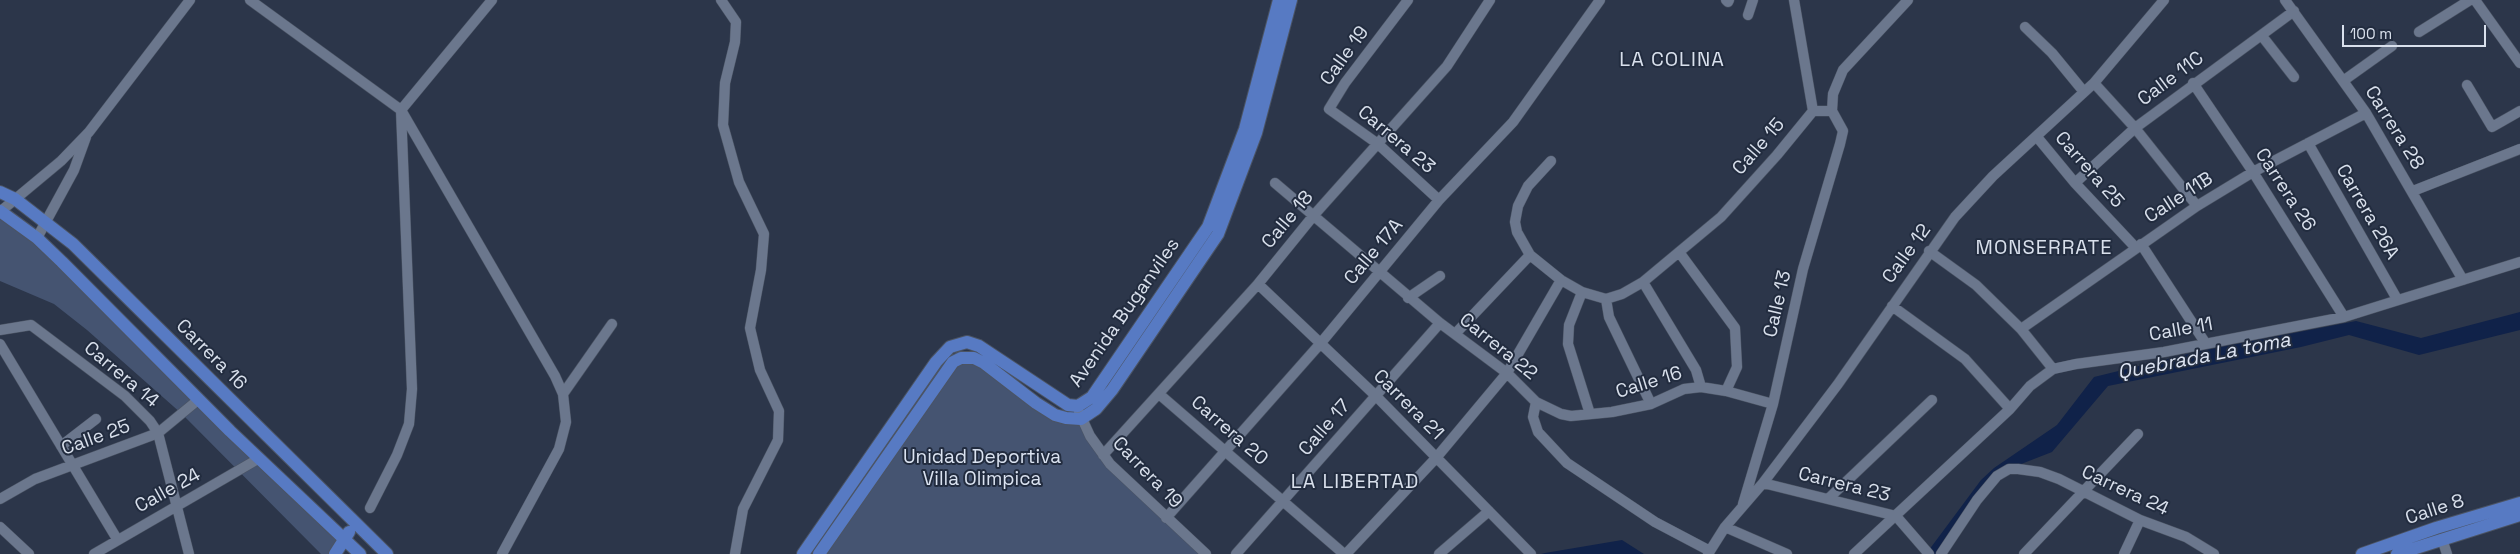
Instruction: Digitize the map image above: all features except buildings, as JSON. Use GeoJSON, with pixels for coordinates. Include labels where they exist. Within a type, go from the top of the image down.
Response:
{"type":"FeatureCollection","features":[{"type":"Feature","properties":{"kind":"main road","name":"Avenida Buganviles"},"geometry":{"type":"LineString","coordinates":[[1080,412],[1208,227],[1245,129],[1279,0]]}},
{"type":"Feature","properties":{"kind":"main road","name":"Avenida Buganviles"},"geometry":{"type":"LineString","coordinates":[[819,554],[953,362],[961,358],[974,358],[1055,414],[1066,418],[1080,412],[1096,409],[1112,390],[1218,234],[1256,133],[1291,0]]}},
{"type":"Feature","properties":{"kind":"main road","name":"Carrera 16"},"geometry":{"type":"LineString","coordinates":[[0,192],[15,199],[46,221],[73,244],[387,554]]}},
{"type":"Feature","properties":{"kind":"main road"},"geometry":{"type":"LineString","coordinates":[[0,211],[37,238],[198,400],[352,548]]}},
{"type":"Feature","properties":{"kind":"main road","name":"Avenida Buganviles"},"geometry":{"type":"LineString","coordinates":[[803,554],[936,362],[950,347],[967,342],[979,346],[1057,399],[1080,412]]}},
{"type":"Feature","properties":{"kind":"main road","name":"Calle 8"},"geometry":{"type":"LineString","coordinates":[[2362,554],[2436,528],[2520,503]]}},
{"type":"Feature","properties":{"kind":"main road","name":"Calle 8"},"geometry":{"type":"LineString","coordinates":[[2397,554],[2520,516]]}},
{"type":"Feature","properties":{"kind":"main road"},"geometry":{"type":"LineString","coordinates":[[335,554],[352,548],[360,529]]}},
{"type":"Feature","properties":{"kind":"street"},"geometry":{"type":"LineString","coordinates":[[0,211],[62,161],[88,132],[190,0]]}},
{"type":"Feature","properties":{"kind":"street"},"geometry":{"type":"LineString","coordinates":[[250,0],[401,110],[550,367],[563,394],[566,422],[558,449],[502,554]]}},
{"type":"Feature","properties":{"kind":"street"},"geometry":{"type":"LineString","coordinates":[[370,508],[397,455],[409,424],[412,389],[401,110],[492,0]]}},
{"type":"Feature","properties":{"kind":"street"},"geometry":{"type":"LineString","coordinates":[[720,0],[730,11],[736,22],[735,42],[725,83],[723,125],[739,182],[764,234],[762,270],[750,328],[760,370],[779,411],[778,440],[744,509],[735,554]]}},
{"type":"Feature","properties":{"kind":"street","name":"Calle 19"},"geometry":{"type":"LineString","coordinates":[[1329,109],[1345,83],[1408,0]]}},
{"type":"Feature","properties":{"kind":"street","name":"Calle 18"},"geometry":{"type":"LineString","coordinates":[[1103,455],[1258,284],[1314,215],[1447,66],[1474,29],[1490,0]]}},
{"type":"Feature","properties":{"kind":"street","name":"Calle 17A"},"geometry":{"type":"LineString","coordinates":[[1166,518],[1224,450],[1320,344],[1440,200],[1513,122],[1600,0]]}},
{"type":"Feature","properties":{"kind":"street"},"geometry":{"type":"LineString","coordinates":[[1748,15],[1753,0]]}},
{"type":"Feature","properties":{"kind":"street"},"geometry":{"type":"LineString","coordinates":[[1794,0],[1813,111],[1832,111],[1833,94],[1843,70],[1908,0]]}},
{"type":"Feature","properties":{"kind":"street","name":"Calle 12"},"geometry":{"type":"LineString","coordinates":[[1709,553],[1725,527],[1763,483],[1838,384],[1929,251],[1955,217],[1993,176],[2038,137],[2094,83],[2164,0]]}},
{"type":"Feature","properties":{"kind":"street","name":"Carrera 28"},"geometry":{"type":"LineString","coordinates":[[2285,0],[2366,113],[2463,280]]}},
{"type":"Feature","properties":{"kind":"street"},"geometry":{"type":"LineString","coordinates":[[2419,32],[2470,0]]}},
{"type":"Feature","properties":{"kind":"street"},"geometry":{"type":"LineString","coordinates":[[2475,0],[2520,63]]}},
{"type":"Feature","properties":{"kind":"street","name":"Calle 11C"},"geometry":{"type":"LineString","coordinates":[[2075,183],[2135,128],[2294,11]]}},
{"type":"Feature","properties":{"kind":"street"},"geometry":{"type":"LineString","coordinates":[[2025,27],[2052,52],[2084,92]]}},
{"type":"Feature","properties":{"kind":"street"},"geometry":{"type":"LineString","coordinates":[[2262,36],[2294,77]]}},
{"type":"Feature","properties":{"kind":"street"},"geometry":{"type":"LineString","coordinates":[[2343,81],[2392,46]]}},
{"type":"Feature","properties":{"kind":"street"},"geometry":{"type":"LineString","coordinates":[[2094,83],[2135,128],[2197,206]]}},
{"type":"Feature","properties":{"kind":"street","name":"Carrera 26"},"geometry":{"type":"LineString","coordinates":[[2193,84],[2253,172],[2344,317]]}},
{"type":"Feature","properties":{"kind":"street"},"geometry":{"type":"LineString","coordinates":[[2467,85],[2492,127],[2520,111]]}},
{"type":"Feature","properties":{"kind":"street","name":"Carrera 23"},"geometry":{"type":"LineString","coordinates":[[1329,109],[1378,144],[1440,200]]}},
{"type":"Feature","properties":{"kind":"street","name":"Calle 15"},"geometry":{"type":"LineString","coordinates":[[1606,300],[1622,294],[1643,282],[1721,217],[1777,155],[1813,111]]}},
{"type":"Feature","properties":{"kind":"street","name":"Calle 13"},"geometry":{"type":"LineString","coordinates":[[1742,507],[1773,404],[1803,269],[1843,131],[1832,111]]}},
{"type":"Feature","properties":{"kind":"street","name":"Calle 11B"},"geometry":{"type":"LineString","coordinates":[[2021,329],[2197,206],[2253,172],[2366,113]]}},
{"type":"Feature","properties":{"kind":"street"},"geometry":{"type":"LineString","coordinates":[[37,238],[74,170],[88,132]]}},
{"type":"Feature","properties":{"kind":"street","name":"Carrera 25"},"geometry":{"type":"LineString","coordinates":[[2038,137],[2075,183],[2138,246],[2206,344]]}},
{"type":"Feature","properties":{"kind":"street","name":"Carrera 26A"},"geometry":{"type":"LineString","coordinates":[[2308,143],[2397,299]]}},
{"type":"Feature","properties":{"kind":"street"},"geometry":{"type":"LineString","coordinates":[[2413,191],[2520,149]]}},
{"type":"Feature","properties":{"kind":"street"},"geometry":{"type":"LineString","coordinates":[[1551,161],[1528,186],[1518,206],[1515,222],[1517,232],[1530,255],[1561,280],[1582,292],[1606,300],[1609,316],[1651,404]]}},
{"type":"Feature","properties":{"kind":"street","name":"Carrera 22"},"geometry":{"type":"LineString","coordinates":[[1275,183],[1408,298],[1508,373],[1536,402],[1533,417],[1538,432],[1567,463],[1654,522],[1709,553]]}},
{"type":"Feature","properties":{"kind":"street"},"geometry":{"type":"LineString","coordinates":[[1929,251],[1976,285],[2021,329],[2054,370]]}},
{"type":"Feature","properties":{"kind":"street"},"geometry":{"type":"LineString","coordinates":[[1679,252],[1735,328],[1737,367],[1726,391]]}},
{"type":"Feature","properties":{"kind":"street"},"geometry":{"type":"LineString","coordinates":[[1455,334],[1530,255]]}},
{"type":"Feature","properties":{"kind":"street","name":"Calle 11"},"geometry":{"type":"LineString","coordinates":[[1896,516],[2010,409],[2030,386],[2054,370],[2206,344],[2344,317],[2520,262]]}},
{"type":"Feature","properties":{"kind":"street"},"geometry":{"type":"LineString","coordinates":[[1408,298],[1440,276]]}},
{"type":"Feature","properties":{"kind":"street"},"geometry":{"type":"LineString","coordinates":[[1345,554],[1436,458],[1508,373],[1561,280]]}},
{"type":"Feature","properties":{"kind":"street"},"geometry":{"type":"LineString","coordinates":[[1643,282],[1696,370],[1701,387]]}},
{"type":"Feature","properties":{"kind":"street","name":"Carrera 21"},"geometry":{"type":"LineString","coordinates":[[1258,284],[1376,396],[1529,552]]}},
{"type":"Feature","properties":{"kind":"street"},"geometry":{"type":"LineString","coordinates":[[1582,292],[1569,325],[1568,344],[1590,414]]}},
{"type":"Feature","properties":{"kind":"street"},"geometry":{"type":"LineString","coordinates":[[1892,306],[1965,360],[2010,409]]}},
{"type":"Feature","properties":{"kind":"street","name":"Calle 17"},"geometry":{"type":"LineString","coordinates":[[1236,554],[1284,502],[1440,323]]}},
{"type":"Feature","properties":{"kind":"street"},"geometry":{"type":"LineString","coordinates":[[563,394],[612,324]]}},
{"type":"Feature","properties":{"kind":"street","name":"Carrera 14"},"geometry":{"type":"LineString","coordinates":[[0,330],[31,325],[140,409],[158,434],[189,554]]}},
{"type":"Feature","properties":{"kind":"street"},"geometry":{"type":"LineString","coordinates":[[0,344],[117,539]]}},
{"type":"Feature","properties":{"kind":"street","name":"Calle 16"},"geometry":{"type":"LineString","coordinates":[[1536,402],[1561,414],[1612,412],[1651,404],[1684,389],[1701,387],[1726,391],[1773,404]]}},
{"type":"Feature","properties":{"kind":"street","name":"Carrera 20"},"geometry":{"type":"LineString","coordinates":[[1159,394],[1345,554]]}},
{"type":"Feature","properties":{"kind":"street","name":"Calle 25"},"geometry":{"type":"LineString","coordinates":[[0,500],[35,478],[158,434],[198,400]]}},
{"type":"Feature","properties":{"kind":"street"},"geometry":{"type":"LineString","coordinates":[[1828,498],[1932,400]]}},
{"type":"Feature","properties":{"kind":"street","name":"Carrera 19"},"geometry":{"type":"LineString","coordinates":[[1080,412],[1103,455],[1166,518],[1206,554]]}},
{"type":"Feature","properties":{"kind":"street"},"geometry":{"type":"LineString","coordinates":[[61,446],[96,419]]}},
{"type":"Feature","properties":{"kind":"street"},"geometry":{"type":"LineString","coordinates":[[2024,554],[2138,434]]}},
{"type":"Feature","properties":{"kind":"street","name":"Calle 24"},"geometry":{"type":"LineString","coordinates":[[94,554],[258,459]]}},
{"type":"Feature","properties":{"kind":"street","name":"Carrera 24"},"geometry":{"type":"LineString","coordinates":[[1941,554],[1977,500],[1997,476],[2009,470],[2018,469],[2040,472],[2140,520],[2186,537],[2214,554]]}},
{"type":"Feature","properties":{"kind":"street","name":"Carrera 23"},"geometry":{"type":"LineString","coordinates":[[1763,483],[1896,516],[1928,553]]}},
{"type":"Feature","properties":{"kind":"street"},"geometry":{"type":"LineString","coordinates":[[1439,554],[1489,511]]}},
{"type":"Feature","properties":{"kind":"street"},"geometry":{"type":"LineString","coordinates":[[1854,554],[1896,516]]}},
{"type":"Feature","properties":{"kind":"street"},"geometry":{"type":"LineString","coordinates":[[2124,554],[2140,520]]}},
{"type":"Feature","properties":{"kind":"street"},"geometry":{"type":"LineString","coordinates":[[0,527],[29,554]]}},
{"type":"Feature","properties":{"kind":"street"},"geometry":{"type":"LineString","coordinates":[[1725,527],[1787,554]]}},
{"type":"Feature","properties":{"kind":"street"},"geometry":{"type":"LineString","coordinates":[[2442,539],[2447,554]]}},
{"type":"Feature","properties":{"kind":"green space"},"geometry":{"type":"Polygon","coordinates":[[[0,211],[345,538],[335,554],[321,554],[182,414],[87,330],[54,304],[0,281],[0,211]]]}},
{"type":"Feature","properties":{"kind":"green space","name":"Unidad Deportiva Villa Olimpica"},"geometry":{"type":"Polygon","coordinates":[[[974,358],[1036,403],[1081,419],[1103,455],[1206,554],[819,554],[947,368],[974,358]]]}},
{"type":"Feature","properties":{"kind":"water","name":"Quebrada La toma"},"geometry":{"type":"Polygon","coordinates":[[[2520,312],[2520,330],[2419,355],[2349,335],[2301,347],[2108,386],[2052,452],[1998,473],[1936,554],[1926,554],[1981,480],[1994,468],[2057,425],[2094,377],[2196,352],[2356,321],[2421,338],[2520,312]]]}},
{"type":"Feature","properties":{"kind":"water"},"geometry":{"type":"Polygon","coordinates":[[[1622,540],[1644,554],[1541,554],[1545,553],[1622,540]]]}},
{"type":"Feature","properties":{"kind":"district","name":"LA COLINA"},"geometry":{"type":"Point","coordinates":[1672,61]}},
{"type":"Feature","properties":{"kind":"district","name":"MONSERRATE"},"geometry":{"type":"Point","coordinates":[2044,249]}},
{"type":"Feature","properties":{"kind":"district","name":"LA LIBERTAD"},"geometry":{"type":"Point","coordinates":[1355,483]}}]}
